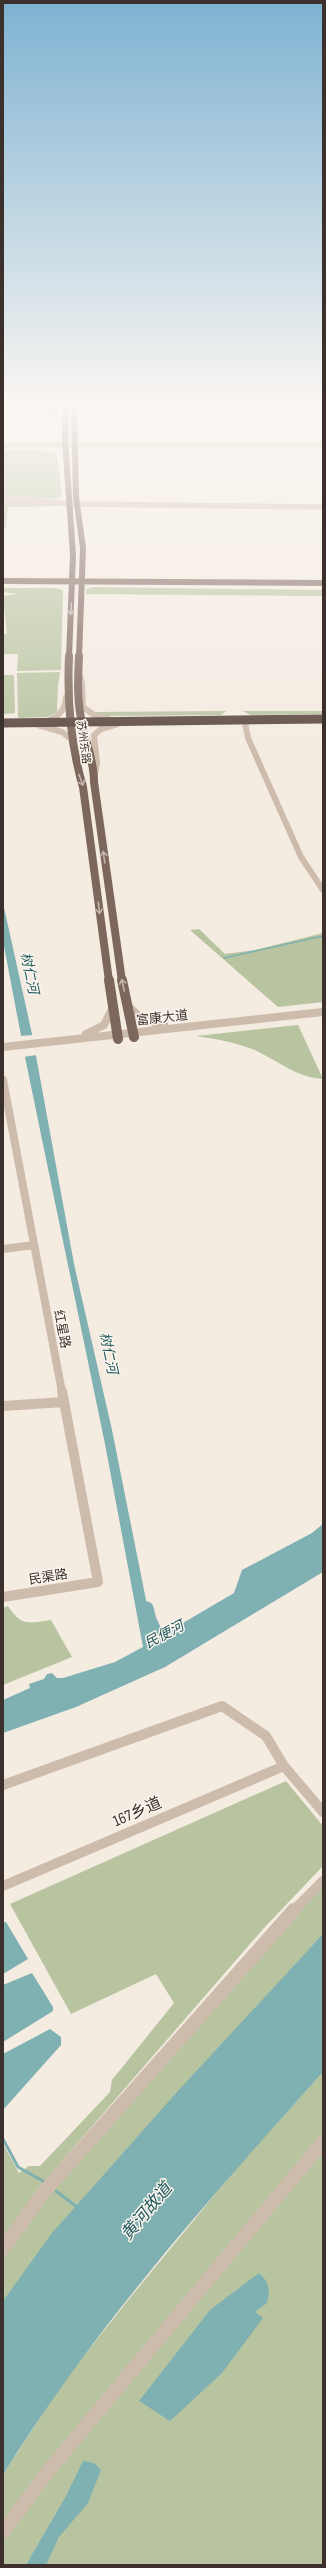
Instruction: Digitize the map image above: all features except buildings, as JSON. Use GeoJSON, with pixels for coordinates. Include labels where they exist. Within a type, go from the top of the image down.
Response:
{"type":"FeatureCollection","features":[{"type":"Feature","properties":{"kind":"highway"},"geometry":{"type":"LineString","coordinates":[[118,723],[323,719]]}},
{"type":"Feature","properties":{"kind":"highway"},"geometry":{"type":"LineString","coordinates":[[3,724],[323,722]]}},
{"type":"Feature","properties":{"kind":"main road","name":"苏州东路"},"geometry":{"type":"LineString","coordinates":[[70,521],[73,555],[69,670],[70,724],[77,770],[84,787],[102,937],[118,1036]]}},
{"type":"Feature","properties":{"kind":"main road","name":"苏州东路"},"geometry":{"type":"LineString","coordinates":[[79,521],[83,548],[78,670],[80,708],[94,766],[94,782],[117,958],[134,1034]]}},
{"type":"Feature","properties":{"kind":"main road"},"geometry":{"type":"LineString","coordinates":[[3,581],[72,583],[323,583]]}},
{"type":"Feature","properties":{"kind":"main road"},"geometry":{"type":"LineString","coordinates":[[3,585],[72,583]]}},
{"type":"Feature","properties":{"kind":"main road"},"geometry":{"type":"LineString","coordinates":[[82,583],[323,587]]}},
{"type":"Feature","properties":{"kind":"street"},"geometry":{"type":"LineString","coordinates":[[38,724],[51,719],[66,709],[67,680],[69,670]]}},
{"type":"Feature","properties":{"kind":"street"},"geometry":{"type":"LineString","coordinates":[[78,670],[85,710],[101,718],[118,723]]}},
{"type":"Feature","properties":{"kind":"street"},"geometry":{"type":"LineString","coordinates":[[69,708],[80,708]]}},
{"type":"Feature","properties":{"kind":"street"},"geometry":{"type":"LineString","coordinates":[[94,782],[97,762],[92,740],[101,729],[118,723]]}},
{"type":"Feature","properties":{"kind":"street"},"geometry":{"type":"LineString","coordinates":[[245,723],[248,738],[301,857],[323,890]]}},
{"type":"Feature","properties":{"kind":"street"},"geometry":{"type":"LineString","coordinates":[[38,724],[62,732],[72,740]]}},
{"type":"Feature","properties":{"kind":"street"},"geometry":{"type":"LineString","coordinates":[[127,1003],[133,1015],[143,1020],[157,1025],[186,1028]]}},
{"type":"Feature","properties":{"kind":"street"},"geometry":{"type":"LineString","coordinates":[[65,1040],[105,1026],[111,1017],[114,1004]]}},
{"type":"Feature","properties":{"kind":"street","name":"富康大道"},"geometry":{"type":"LineString","coordinates":[[3,1052],[134,1034],[323,1012]]}},
{"type":"Feature","properties":{"kind":"street","name":"富康大道"},"geometry":{"type":"LineString","coordinates":[[186,1028],[323,1017]]}},
{"type":"Feature","properties":{"kind":"street","name":"富康大道"},"geometry":{"type":"LineString","coordinates":[[3,1047],[118,1036]]}},
{"type":"Feature","properties":{"kind":"street","name":"红星路"},"geometry":{"type":"LineString","coordinates":[[3,1080],[98,1582]]}},
{"type":"Feature","properties":{"kind":"street"},"geometry":{"type":"LineString","coordinates":[[3,1249],[34,1245]]}},
{"type":"Feature","properties":{"kind":"street"},"geometry":{"type":"LineString","coordinates":[[3,1406],[64,1402]]}},
{"type":"Feature","properties":{"kind":"street","name":"民渠路"},"geometry":{"type":"LineString","coordinates":[[3,1597],[98,1582]]}},
{"type":"Feature","properties":{"kind":"street"},"geometry":{"type":"LineString","coordinates":[[3,1785],[222,1706],[266,1736],[284,1766],[323,1812]]}},
{"type":"Feature","properties":{"kind":"street","name":"167乡道"},"geometry":{"type":"LineString","coordinates":[[3,1886],[284,1766]]}},
{"type":"Feature","properties":{"kind":"street"},"geometry":{"type":"LineString","coordinates":[[3,2250],[43,2193],[280,1924],[323,1880]]}},
{"type":"Feature","properties":{"kind":"street"},"geometry":{"type":"LineString","coordinates":[[3,2532],[49,2470],[323,2142]]}},
{"type":"Feature","properties":{"kind":"green space"},"geometry":{"type":"Polygon","coordinates":[[[3,521],[7,521],[6,528],[3,528],[3,521]]]}},
{"type":"Feature","properties":{"kind":"green space"},"geometry":{"type":"Polygon","coordinates":[[[93,587],[323,590],[323,596],[86,594],[86,589],[93,587]]]}},
{"type":"Feature","properties":{"kind":"green space"},"geometry":{"type":"Polygon","coordinates":[[[3,588],[55,588],[63,590],[61,670],[17,671],[18,654],[3,654],[3,634],[7,634],[3,596],[18,594],[3,592],[3,588]]]}},
{"type":"Feature","properties":{"kind":"green space"},"geometry":{"type":"Polygon","coordinates":[[[60,672],[57,712],[47,717],[18,718],[17,673],[60,672]]]}},
{"type":"Feature","properties":{"kind":"green space"},"geometry":{"type":"Polygon","coordinates":[[[3,675],[14,675],[15,713],[3,714],[3,675]]]}},
{"type":"Feature","properties":{"kind":"green space"},"geometry":{"type":"Polygon","coordinates":[[[226,711],[221,715],[106,716],[92,712],[226,711]]]}},
{"type":"Feature","properties":{"kind":"green space"},"geometry":{"type":"Polygon","coordinates":[[[242,711],[323,711],[323,714],[251,715],[242,711]]]}},
{"type":"Feature","properties":{"kind":"green space"},"geometry":{"type":"Polygon","coordinates":[[[199,929],[225,954],[255,950],[323,933],[323,1002],[278,1007],[190,930],[199,929]]]}},
{"type":"Feature","properties":{"kind":"green space"},"geometry":{"type":"Polygon","coordinates":[[[298,1025],[323,1079],[313,1078],[295,1072],[252,1049],[224,1041],[196,1036],[298,1025]]]}},
{"type":"Feature","properties":{"kind":"green space"},"geometry":{"type":"Polygon","coordinates":[[[8,1606],[17,1617],[26,1622],[51,1620],[72,1657],[3,1685],[3,1608],[8,1606]]]}},
{"type":"Feature","properties":{"kind":"green space"},"geometry":{"type":"Polygon","coordinates":[[[286,1781],[323,1826],[323,1866],[263,1929],[36,2191],[3,2240],[3,2144],[19,2173],[29,2166],[40,2166],[110,2092],[112,2080],[174,2003],[156,1974],[71,2014],[10,1904],[286,1781]]]}},
{"type":"Feature","properties":{"kind":"green space"},"geometry":{"type":"Polygon","coordinates":[[[323,1886],[323,1935],[3,2302],[3,2259],[32,2214],[275,1935],[323,1886]]]}},
{"type":"Feature","properties":{"kind":"green space"},"geometry":{"type":"Polygon","coordinates":[[[323,2072],[323,2565],[3,2565],[3,2475],[64,2381],[240,2164],[323,2072]]]}},
{"type":"Feature","properties":{"kind":"water"},"geometry":{"type":"Polygon","coordinates":[[[3,903],[32,1034],[74,1264],[112,1430],[154,1640],[234,1593],[242,1570],[312,1533],[323,1524],[323,1572],[165,1667],[76,1707],[3,1733],[3,1700],[30,1688],[29,1684],[44,1679],[47,1674],[52,1673],[57,1678],[63,1678],[115,1662],[143,1647],[105,1444],[26,1062],[3,941],[3,903]]]}},
{"type":"Feature","properties":{"kind":"water"},"geometry":{"type":"Polygon","coordinates":[[[6,1922],[28,1959],[3,1974],[3,1923],[6,1922]]]}},
{"type":"Feature","properties":{"kind":"water","name":"黄河故道"},"geometry":{"type":"Polygon","coordinates":[[[323,1934],[323,2072],[195,2217],[154,2266],[75,2368],[3,2475],[3,2301],[52,2233],[177,2092],[323,1934]]]}},
{"type":"Feature","properties":{"kind":"water"},"geometry":{"type":"Polygon","coordinates":[[[32,1973],[53,2007],[53,2011],[3,2042],[3,1985],[32,1973]]]}},
{"type":"Feature","properties":{"kind":"water"},"geometry":{"type":"Polygon","coordinates":[[[50,2029],[61,2037],[61,2045],[3,2110],[3,2054],[50,2029]]]}},
{"type":"Feature","properties":{"kind":"water"},"geometry":{"type":"Polygon","coordinates":[[[259,2273],[267,2283],[269,2290],[267,2303],[255,2312],[263,2318],[222,2373],[170,2421],[139,2401],[210,2310],[259,2273]]]}},
{"type":"Feature","properties":{"kind":"water"},"geometry":{"type":"Polygon","coordinates":[[[83,2461],[94,2463],[101,2470],[88,2503],[59,2537],[46,2565],[26,2565],[66,2496],[83,2461]]]}},
{"type":"Feature","properties":{"kind":"pier"},"geometry":{"type":"Polygon","coordinates":[[[34,1035],[37,1055],[23,1057],[19,1036],[34,1035]]]}},
{"type":"Feature","properties":{"kind":"waterway"},"geometry":{"type":"LineString","coordinates":[[224,958],[323,936]]}},
{"type":"Feature","properties":{"kind":"waterway","name":"树仁河"},"geometry":{"type":"LineString","coordinates":[[147,1608],[150,1620],[165,1651]]}},
{"type":"Feature","properties":{"kind":"waterway"},"geometry":{"type":"LineString","coordinates":[[3,2139],[18,2167],[43,2181]]}},
{"type":"Feature","properties":{"kind":"waterway"},"geometry":{"type":"LineString","coordinates":[[56,2191],[77,2207]]}},
{"type":"Feature","properties":{"kind":"water label","name":"民便河"},"geometry":{"type":"Point","coordinates":[164,1634]}}]}
